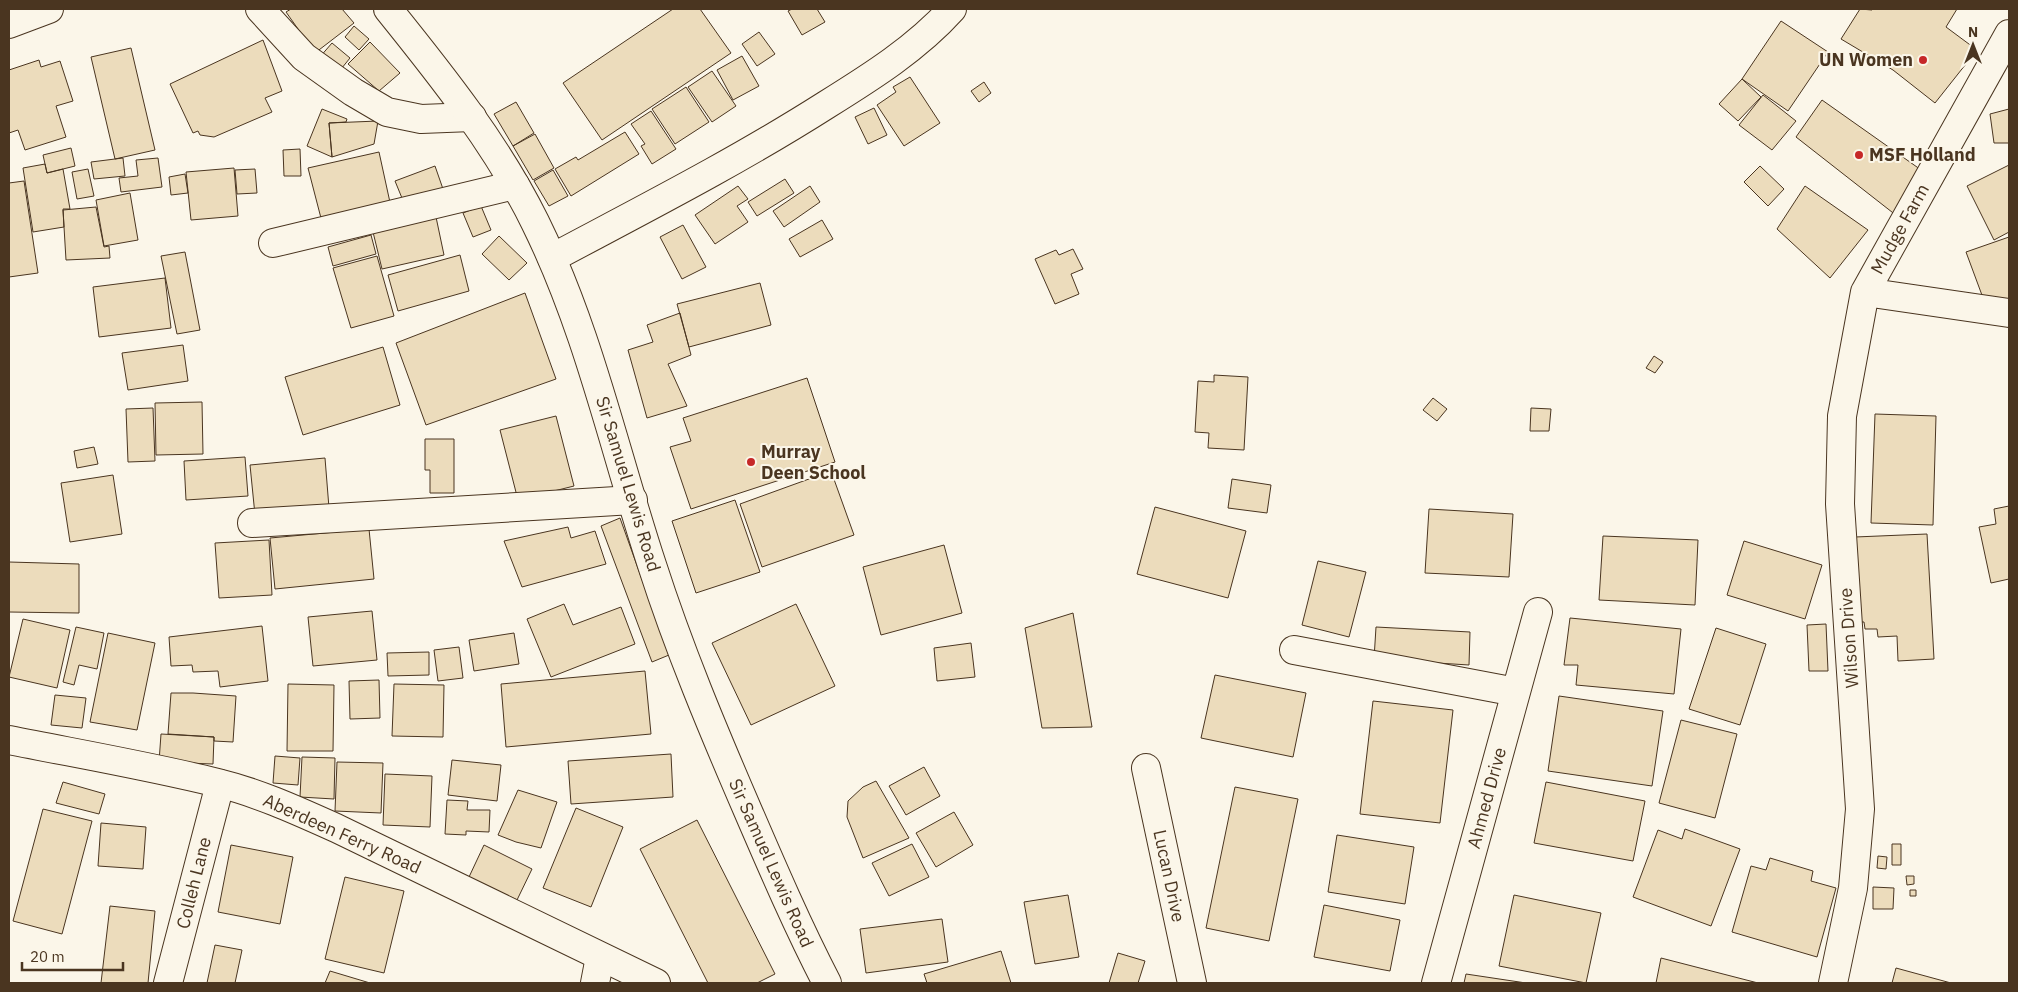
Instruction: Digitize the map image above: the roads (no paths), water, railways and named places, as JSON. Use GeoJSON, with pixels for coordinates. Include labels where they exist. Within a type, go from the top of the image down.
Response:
{"type":"FeatureCollection","features":[{"type":"Feature","properties":{"kind":"street"},"geometry":{"type":"LineString","coordinates":[[9,24],[49,9]]}},
{"type":"Feature","properties":{"kind":"street"},"geometry":{"type":"LineString","coordinates":[[260,9],[304,57],[353,92],[387,112],[420,118],[472,117]]}},
{"type":"Feature","properties":{"kind":"street","name":"Sir Samuel Lewis Road"},"geometry":{"type":"LineString","coordinates":[[388,9],[472,117],[515,185],[552,258],[596,379],[652,565],[702,704],[801,932],[827,983]]}},
{"type":"Feature","properties":{"kind":"street"},"geometry":{"type":"LineString","coordinates":[[552,258],[770,141],[867,80],[935,28],[952,9]]}},
{"type":"Feature","properties":{"kind":"street","name":"Mudge Farm"},"geometry":{"type":"LineString","coordinates":[[1865,292],[2002,58],[2009,34]]}},
{"type":"Feature","properties":{"kind":"street"},"geometry":{"type":"LineString","coordinates":[[273,242],[515,185]]}},
{"type":"Feature","properties":{"kind":"street"},"geometry":{"type":"LineString","coordinates":[[1865,292],[2009,313]]}},
{"type":"Feature","properties":{"kind":"street","name":"Wilson Drive"},"geometry":{"type":"LineString","coordinates":[[1833,983],[1853,888],[1860,809],[1840,504],[1842,416],[1865,292]]}},
{"type":"Feature","properties":{"kind":"street"},"geometry":{"type":"LineString","coordinates":[[252,523],[633,500]]}},
{"type":"Feature","properties":{"kind":"street","name":"Ahmed Drive"},"geometry":{"type":"LineString","coordinates":[[1436,983],[1538,612]]}},
{"type":"Feature","properties":{"kind":"street"},"geometry":{"type":"LineString","coordinates":[[1294,650],[1516,692]]}},
{"type":"Feature","properties":{"kind":"street","name":"Aberdeen Ferry Road"},"geometry":{"type":"LineString","coordinates":[[9,740],[220,784],[289,808],[336,828],[656,983]]}},
{"type":"Feature","properties":{"kind":"street","name":"Lucan Drive"},"geometry":{"type":"LineString","coordinates":[[1146,768],[1192,983]]}},
{"type":"Feature","properties":{"kind":"street","name":"Colleh Lane"},"geometry":{"type":"LineString","coordinates":[[168,983],[220,784]]}},
{"type":"Feature","properties":{"kind":"street"},"geometry":{"type":"LineString","coordinates":[[595,983],[600,957]]}},
{"type":"Feature","properties":{"kind":"place","name":"UN Women"},"geometry":{"type":"Point","coordinates":[1923,60]}},
{"type":"Feature","properties":{"kind":"place","name":"MSF Holland"},"geometry":{"type":"Point","coordinates":[1859,155]}},
{"type":"Feature","properties":{"kind":"place","name":"Murray Deen School"},"geometry":{"type":"Point","coordinates":[751,462]}}]}
